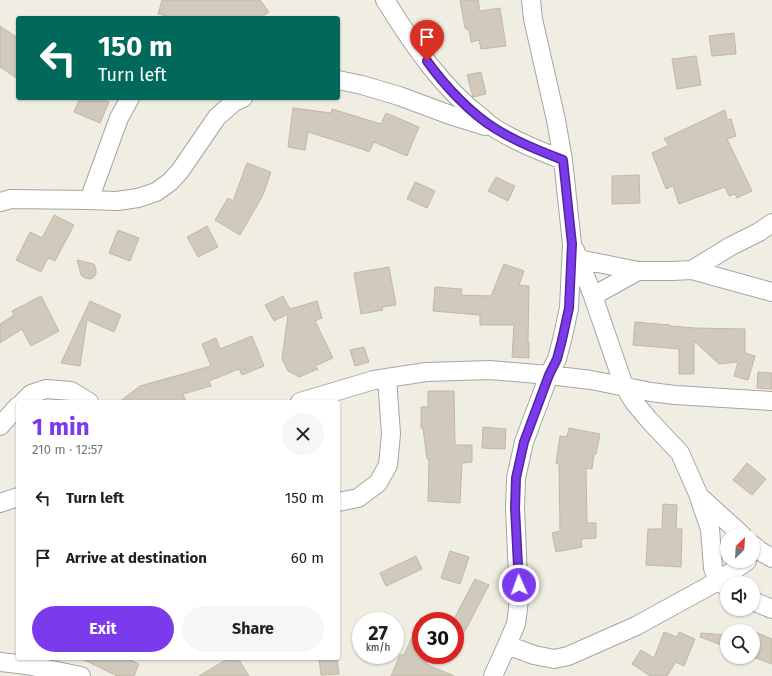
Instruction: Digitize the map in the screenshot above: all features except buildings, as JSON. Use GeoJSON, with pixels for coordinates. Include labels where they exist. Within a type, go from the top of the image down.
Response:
{"type":"FeatureCollection","features":[{"type":"Feature","properties":{"kind":"street"},"geometry":{"type":"LineString","coordinates":[[385,0],[436,73],[468,107],[495,129],[519,142],[563,160]]}},
{"type":"Feature","properties":{"kind":"street"},"geometry":{"type":"LineString","coordinates":[[493,676],[516,624],[519,600],[515,508],[516,478],[524,442],[549,375],[557,359],[562,340],[569,308],[575,251],[556,120],[533,19],[531,0]]}},
{"type":"Feature","properties":{"kind":"street"},"geometry":{"type":"LineString","coordinates":[[340,80],[362,85],[495,129]]}},
{"type":"Feature","properties":{"kind":"street"},"geometry":{"type":"LineString","coordinates":[[89,200],[119,118],[129,100]]}},
{"type":"Feature","properties":{"kind":"street"},"geometry":{"type":"LineString","coordinates":[[0,202],[11,199],[117,201],[138,198],[156,192],[170,182],[180,171],[216,117],[235,100]]}},
{"type":"Feature","properties":{"kind":"street"},"geometry":{"type":"LineString","coordinates":[[692,270],[772,223]]}},
{"type":"Feature","properties":{"kind":"street"},"geometry":{"type":"LineString","coordinates":[[575,251],[638,271],[692,270],[772,292]]}},
{"type":"Feature","properties":{"kind":"street"},"geometry":{"type":"LineString","coordinates":[[575,251],[593,296],[624,386],[634,402],[649,420],[680,453],[699,496],[710,529],[713,568],[720,580]]}},
{"type":"Feature","properties":{"kind":"street"},"geometry":{"type":"LineString","coordinates":[[593,296],[638,271]]}},
{"type":"Feature","properties":{"kind":"street"},"geometry":{"type":"LineString","coordinates":[[307,400],[374,380],[426,372],[490,370],[591,380],[651,392],[675,395],[772,401]]}},
{"type":"Feature","properties":{"kind":"street"},"geometry":{"type":"LineString","coordinates":[[340,502],[358,498],[378,483],[388,466],[391,434],[387,378]]}},
{"type":"Feature","properties":{"kind":"street"},"geometry":{"type":"LineString","coordinates":[[25,400],[31,394],[46,389],[71,391],[86,400]]}},
{"type":"Feature","properties":{"kind":"street"},"geometry":{"type":"LineString","coordinates":[[0,426],[16,408]]}},
{"type":"Feature","properties":{"kind":"street"},"geometry":{"type":"LineString","coordinates":[[699,496],[734,528]]}},
{"type":"Feature","properties":{"kind":"street"},"geometry":{"type":"LineString","coordinates":[[0,503],[16,498]]}},
{"type":"Feature","properties":{"kind":"street"},"geometry":{"type":"LineString","coordinates":[[731,576],[741,568]]}},
{"type":"Feature","properties":{"kind":"street"},"geometry":{"type":"LineString","coordinates":[[507,645],[534,655],[554,659],[568,656],[636,626],[720,585]]}},
{"type":"Feature","properties":{"kind":"street"},"geometry":{"type":"LineString","coordinates":[[760,605],[772,609]]}},
{"type":"Feature","properties":{"kind":"street"},"geometry":{"type":"LineString","coordinates":[[0,662],[28,665],[81,676]]}},
{"type":"Feature","properties":{"kind":"route"},"geometry":{"type":"LineString","coordinates":[[427,61],[436,73],[468,107],[495,129],[519,142],[563,160],[572,244],[569,308],[557,359],[549,375],[524,442],[516,478],[515,508],[519,585]]}}]}
